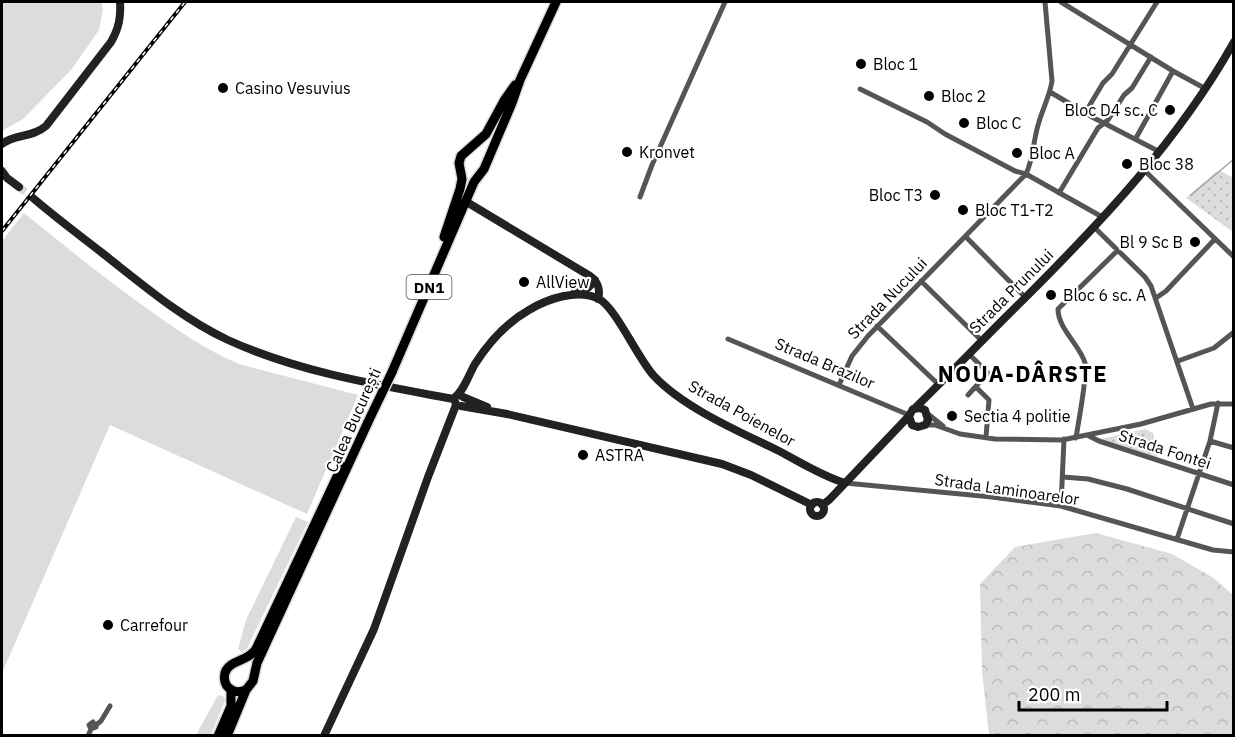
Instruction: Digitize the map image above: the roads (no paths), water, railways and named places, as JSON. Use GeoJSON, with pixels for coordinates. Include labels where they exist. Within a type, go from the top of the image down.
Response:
{"type":"FeatureCollection","features":[{"type":"Feature","properties":{"kind":"main road","name":"Calea București"},"geometry":{"type":"LineString","coordinates":[[227,735],[246,690],[252,685],[257,663],[465,201],[478,174],[484,169],[520,80],[556,2]]}},
{"type":"Feature","properties":{"kind":"main road","name":"Calea București"},"geometry":{"type":"LineString","coordinates":[[389,371],[447,232],[462,178],[460,156],[486,134],[505,99],[520,80]]}},
{"type":"Feature","properties":{"kind":"main road"},"geometry":{"type":"LineString","coordinates":[[471,149],[480,151],[486,161]]}},
{"type":"Feature","properties":{"kind":"main road"},"geometry":{"type":"LineString","coordinates":[[460,167],[470,175],[478,174]]}},
{"type":"Feature","properties":{"kind":"main road","name":"Calea București"},"geometry":{"type":"LineString","coordinates":[[218,735],[231,706],[231,690],[226,684],[225,673],[230,666],[250,656],[256,649],[366,421]]}},
{"type":"Feature","properties":{"kind":"main road"},"geometry":{"type":"LineString","coordinates":[[239,662],[248,665],[254,678]]}},
{"type":"Feature","properties":{"kind":"main road"},"geometry":{"type":"LineString","coordinates":[[231,690],[239,692],[246,690]]}},
{"type":"Feature","properties":{"kind":"street"},"geometry":{"type":"LineString","coordinates":[[2,144],[9,140],[32,135],[46,126],[111,42],[118,30],[121,18],[120,2]]}},
{"type":"Feature","properties":{"kind":"street","name":"Strada Nucului"},"geometry":{"type":"LineString","coordinates":[[839,385],[858,347],[1026,174],[1034,153],[1039,122],[1050,92],[1052,70],[1045,2]]}},
{"type":"Feature","properties":{"kind":"street"},"geometry":{"type":"LineString","coordinates":[[1061,2],[1206,89]]}},
{"type":"Feature","properties":{"kind":"street"},"geometry":{"type":"LineString","coordinates":[[1074,9],[1079,2]]}},
{"type":"Feature","properties":{"kind":"street"},"geometry":{"type":"LineString","coordinates":[[1085,113],[1157,2]]}},
{"type":"Feature","properties":{"kind":"street"},"geometry":{"type":"LineString","coordinates":[[640,196],[723,3]]}},
{"type":"Feature","properties":{"kind":"street"},"geometry":{"type":"LineString","coordinates":[[713,13],[717,18]]}},
{"type":"Feature","properties":{"kind":"street","name":"Strada Prunului"},"geometry":{"type":"LineString","coordinates":[[458,401],[722,464],[751,475],[812,505],[817,503],[822,505],[1104,218],[1160,152],[1206,89],[1233,42]]}},
{"type":"Feature","properties":{"kind":"street"},"geometry":{"type":"LineString","coordinates":[[1059,193],[1103,122],[1108,120],[1124,95],[1132,88],[1151,57]]}},
{"type":"Feature","properties":{"kind":"street"},"geometry":{"type":"LineString","coordinates":[[1136,138],[1173,71]]}},
{"type":"Feature","properties":{"kind":"street"},"geometry":{"type":"LineString","coordinates":[[860,89],[927,122],[1015,171],[1026,174],[1104,218]]}},
{"type":"Feature","properties":{"kind":"street"},"geometry":{"type":"LineString","coordinates":[[1050,92],[1160,152]]}},
{"type":"Feature","properties":{"kind":"street"},"geometry":{"type":"LineString","coordinates":[[646,162],[652,165]]}},
{"type":"Feature","properties":{"kind":"street"},"geometry":{"type":"LineString","coordinates":[[2,171],[19,187]]}},
{"type":"Feature","properties":{"kind":"street"},"geometry":{"type":"LineString","coordinates":[[1145,171],[1233,257]]}},
{"type":"Feature","properties":{"kind":"street"},"geometry":{"type":"LineString","coordinates":[[33,198],[161,300],[227,340],[310,368],[404,391],[458,401]]}},
{"type":"Feature","properties":{"kind":"street"},"geometry":{"type":"LineString","coordinates":[[465,201],[595,280],[599,288],[598,299],[571,295]]}},
{"type":"Feature","properties":{"kind":"street"},"geometry":{"type":"LineString","coordinates":[[1095,228],[1149,282],[1193,409]]}},
{"type":"Feature","properties":{"kind":"street"},"geometry":{"type":"LineString","coordinates":[[966,237],[1026,297]]}},
{"type":"Feature","properties":{"kind":"street"},"geometry":{"type":"LineString","coordinates":[[1156,298],[1163,294],[1215,239]]}},
{"type":"Feature","properties":{"kind":"street"},"geometry":{"type":"LineString","coordinates":[[1076,438],[1086,366],[1058,315],[1058,309],[1118,250]]}},
{"type":"Feature","properties":{"kind":"street"},"geometry":{"type":"LineString","coordinates":[[324,735],[374,629],[428,477],[475,364],[501,330],[513,320],[542,303],[589,287],[595,280]]}},
{"type":"Feature","properties":{"kind":"street"},"geometry":{"type":"LineString","coordinates":[[921,281],[982,340]]}},
{"type":"Feature","properties":{"kind":"street","name":"Strada Poienelor"},"geometry":{"type":"LineString","coordinates":[[598,299],[611,311],[646,366],[667,388],[717,420],[844,483]]}},
{"type":"Feature","properties":{"kind":"street"},"geometry":{"type":"LineString","coordinates":[[877,326],[939,385]]}},
{"type":"Feature","properties":{"kind":"street"},"geometry":{"type":"LineString","coordinates":[[1178,361],[1214,348],[1233,332]]}},
{"type":"Feature","properties":{"kind":"street","name":"Strada Brazilor"},"geometry":{"type":"LineString","coordinates":[[729,339],[911,413]]}},
{"type":"Feature","properties":{"kind":"street"},"geometry":{"type":"LineString","coordinates":[[968,395],[988,373],[969,354]]}},
{"type":"Feature","properties":{"kind":"street","name":"Strada Prunului"},"geometry":{"type":"LineString","coordinates":[[927,413],[929,400],[939,385]]}},
{"type":"Feature","properties":{"kind":"street"},"geometry":{"type":"LineString","coordinates":[[976,387],[989,400],[986,437]]}},
{"type":"Feature","properties":{"kind":"street"},"geometry":{"type":"LineString","coordinates":[[1177,539],[1210,441],[1218,403]]}},
{"type":"Feature","properties":{"kind":"street"},"geometry":{"type":"LineString","coordinates":[[949,430],[920,408],[911,413],[912,425],[935,425],[949,430],[986,437],[1064,439],[1089,436],[1218,403],[1233,404]]}},
{"type":"Feature","properties":{"kind":"street"},"geometry":{"type":"LineString","coordinates":[[921,426],[928,420],[927,413]]}},
{"type":"Feature","properties":{"kind":"street","name":"Strada Prunului"},"geometry":{"type":"LineString","coordinates":[[890,436],[921,426]]}},
{"type":"Feature","properties":{"kind":"street","name":"Strada Fontei"},"geometry":{"type":"LineString","coordinates":[[1089,436],[1233,485]]}},
{"type":"Feature","properties":{"kind":"street"},"geometry":{"type":"LineString","coordinates":[[1061,506],[1064,439]]}},
{"type":"Feature","properties":{"kind":"street"},"geometry":{"type":"LineString","coordinates":[[1210,441],[1233,448]]}},
{"type":"Feature","properties":{"kind":"street"},"geometry":{"type":"LineString","coordinates":[[1063,477],[1106,483],[1233,524]]}},
{"type":"Feature","properties":{"kind":"street","name":"Strada Laminoarelor"},"geometry":{"type":"LineString","coordinates":[[844,483],[992,496],[1061,506],[1213,550],[1233,552]]}},
{"type":"Feature","properties":{"kind":"street"},"geometry":{"type":"LineString","coordinates":[[88,735],[101,722],[110,706]]}},
{"type":"Feature","properties":{"kind":"waterway"},"geometry":{"type":"LineString","coordinates":[[1191,195],[1234,159]]}},
{"type":"Feature","properties":{"kind":"tunnel"},"geometry":{"type":"LineString","coordinates":[[19,187],[33,198]]}},
{"type":"Feature","properties":{"kind":"railway"},"geometry":{"type":"LineString","coordinates":[[2,231],[185,2]]}},
{"type":"Feature","properties":{"kind":"place","name":"Bloc 1"},"geometry":{"type":"Point","coordinates":[861,64]}},
{"type":"Feature","properties":{"kind":"place","name":"Casino Vesuvius"},"geometry":{"type":"Point","coordinates":[223,88]}},
{"type":"Feature","properties":{"kind":"place","name":"Bloc 2"},"geometry":{"type":"Point","coordinates":[929,96]}},
{"type":"Feature","properties":{"kind":"place","name":"Bloc D4 sc. C"},"geometry":{"type":"Point","coordinates":[1170,110]}},
{"type":"Feature","properties":{"kind":"place","name":"Bloc C"},"geometry":{"type":"Point","coordinates":[964,123]}},
{"type":"Feature","properties":{"kind":"place","name":"Kronvet"},"geometry":{"type":"Point","coordinates":[627,152]}},
{"type":"Feature","properties":{"kind":"place","name":"Bloc A"},"geometry":{"type":"Point","coordinates":[1017,153]}},
{"type":"Feature","properties":{"kind":"place","name":"Bloc 38"},"geometry":{"type":"Point","coordinates":[1127,164]}},
{"type":"Feature","properties":{"kind":"place","name":"Bloc T3"},"geometry":{"type":"Point","coordinates":[935,195]}},
{"type":"Feature","properties":{"kind":"place","name":"Bloc T1-T2"},"geometry":{"type":"Point","coordinates":[963,210]}},
{"type":"Feature","properties":{"kind":"place","name":"Bl 9 Sc B"},"geometry":{"type":"Point","coordinates":[1195,242]}},
{"type":"Feature","properties":{"kind":"place","name":"AllView"},"geometry":{"type":"Point","coordinates":[524,282]}},
{"type":"Feature","properties":{"kind":"place","name":"Bloc 6 sc. A"},"geometry":{"type":"Point","coordinates":[1051,295]}},
{"type":"Feature","properties":{"kind":"place","name":"Sectia 4 politie"},"geometry":{"type":"Point","coordinates":[952,416]}},
{"type":"Feature","properties":{"kind":"place","name":"ASTRA"},"geometry":{"type":"Point","coordinates":[583,455]}},
{"type":"Feature","properties":{"kind":"place","name":"Carrefour"},"geometry":{"type":"Point","coordinates":[108,625]}},
{"type":"Feature","properties":{"kind":"district","name":"NOUA-DÂRSTE"},"geometry":{"type":"Point","coordinates":[1023,373]}}]}
